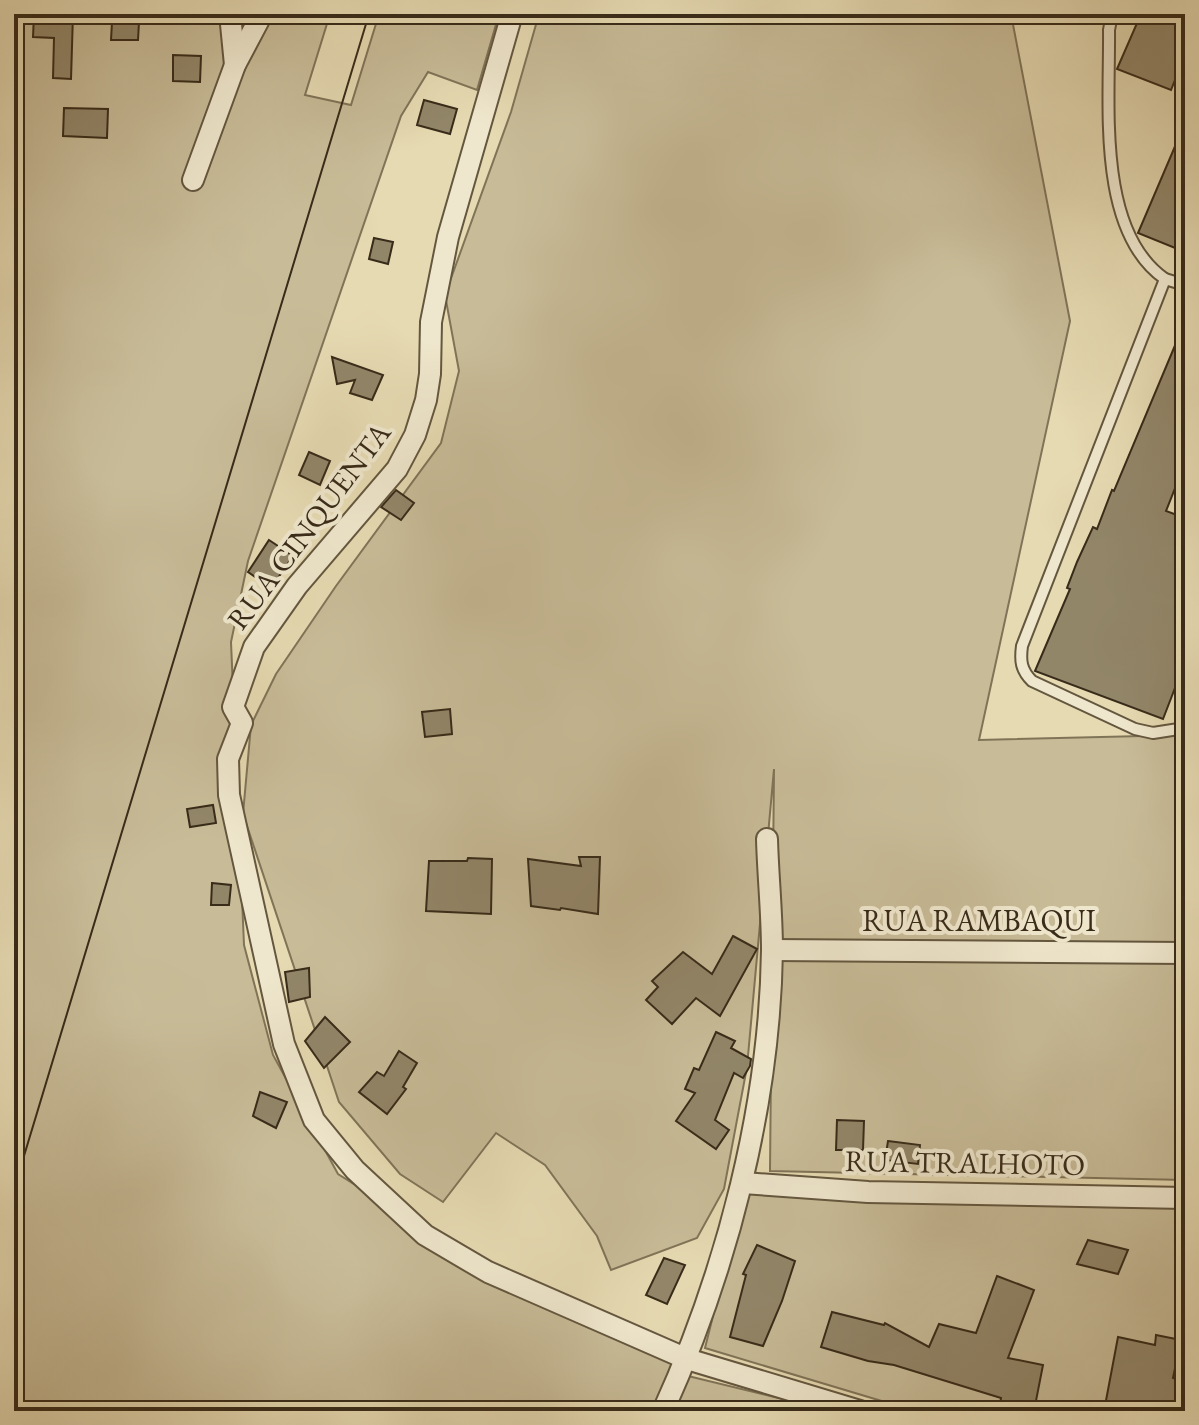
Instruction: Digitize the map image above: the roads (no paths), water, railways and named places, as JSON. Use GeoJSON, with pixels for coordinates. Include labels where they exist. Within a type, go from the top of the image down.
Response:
{"type":"FeatureCollection","features":[{"type":"Feature","properties":{"kind":"street"},"geometry":{"type":"LineString","coordinates":[[230,14],[235,65]]}},
{"type":"Feature","properties":{"kind":"street"},"geometry":{"type":"LineString","coordinates":[[193,180],[235,65],[262,14]]}},
{"type":"Feature","properties":{"kind":"street","name":"RUA CINQUENTA"},"geometry":{"type":"LineString","coordinates":[[512,14],[448,237],[431,322],[426,400],[397,469],[297,586],[254,647],[233,707],[242,723],[228,759],[229,795],[284,1044],[314,1120],[355,1170],[425,1235],[488,1272],[687,1359]]}},
{"type":"Feature","properties":{"kind":"street"},"geometry":{"type":"LineString","coordinates":[[663,1411],[687,1359],[743,1183],[764,1047],[772,950],[767,839]]}},
{"type":"Feature","properties":{"kind":"street","name":"RUA RAMBAQUI"},"geometry":{"type":"LineString","coordinates":[[772,950],[1185,953]]}},
{"type":"Feature","properties":{"kind":"street","name":"RUA TRALHOTO"},"geometry":{"type":"LineString","coordinates":[[743,1183],[868,1192],[1185,1198]]}},
{"type":"Feature","properties":{"kind":"street"},"geometry":{"type":"LineString","coordinates":[[687,1359],[860,1411]]}},
{"type":"Feature","properties":{"kind":"lane"},"geometry":{"type":"LineString","coordinates":[[1112,14],[1109,30],[1110,158],[1123,215],[1133,241],[1150,268],[1165,279],[1185,285]]}},
{"type":"Feature","properties":{"kind":"lane"},"geometry":{"type":"LineString","coordinates":[[1165,279],[1022,646],[1020,661],[1024,673],[1032,681],[1135,729],[1153,733],[1185,728]]}},
{"type":"Feature","properties":{"kind":"tram line"},"geometry":{"type":"LineString","coordinates":[[14,1189],[369,14]]}}]}
